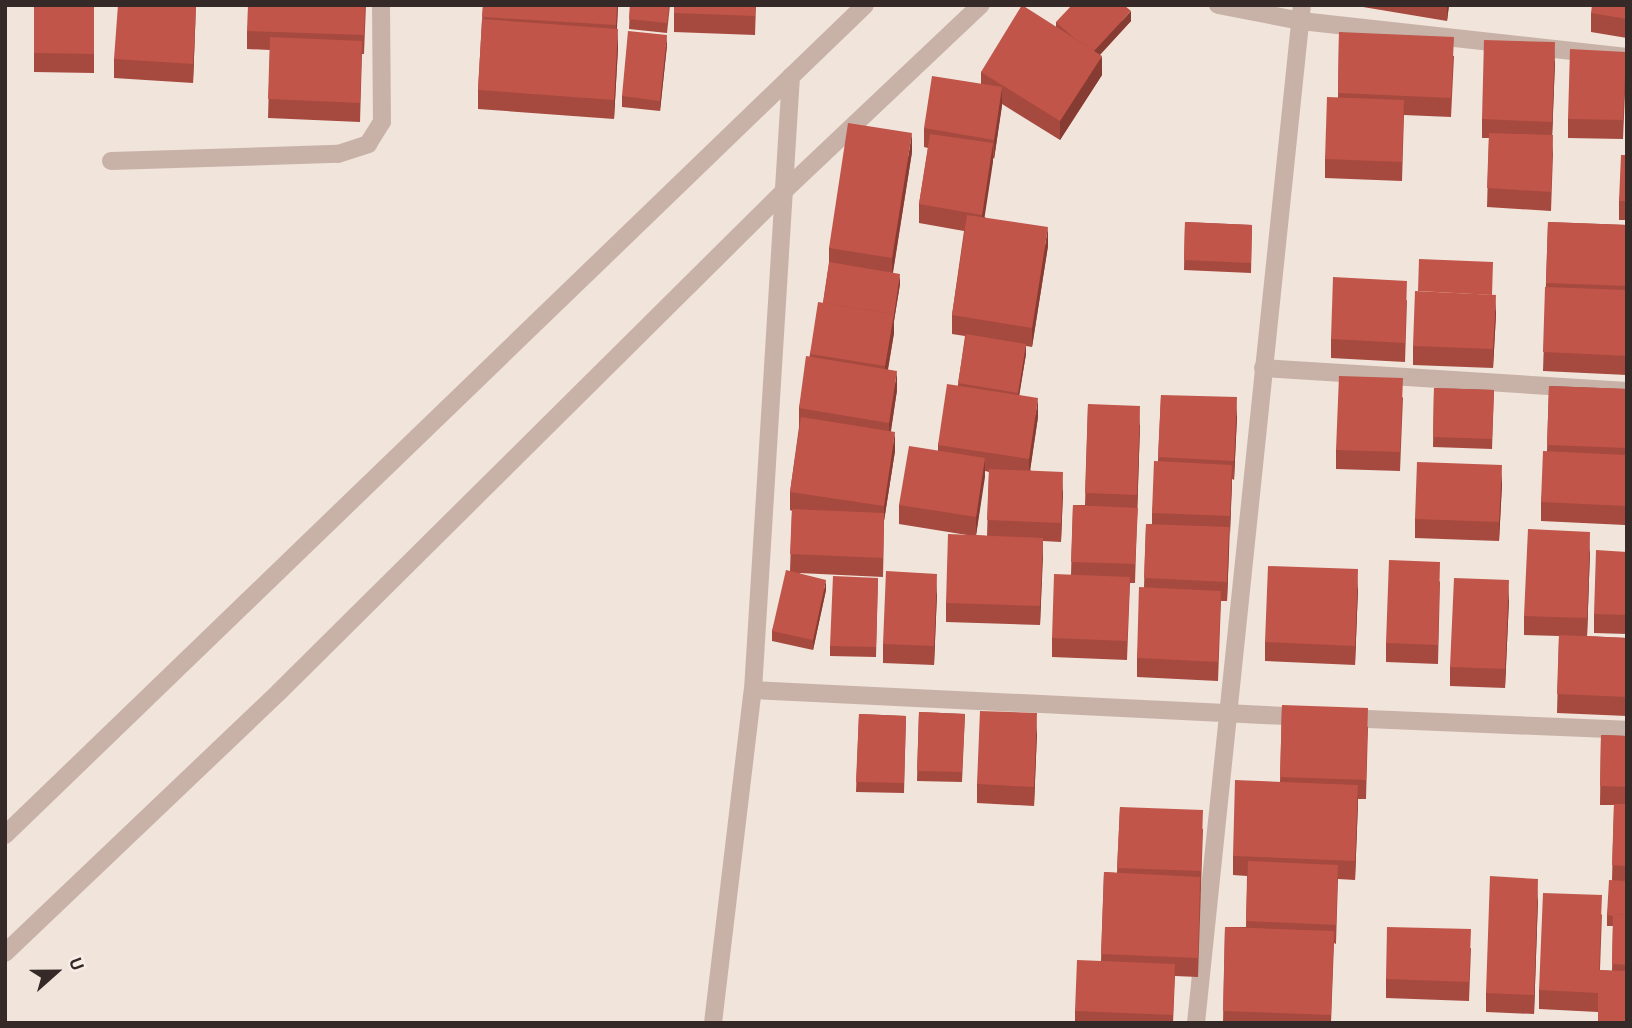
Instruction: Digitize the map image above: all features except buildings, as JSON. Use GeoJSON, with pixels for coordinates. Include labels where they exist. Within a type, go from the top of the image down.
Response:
{"type":"FeatureCollection","features":[{"type":"Feature","properties":{"kind":"street"},"geometry":{"type":"LineString","coordinates":[[111,161],[338,154],[368,144],[382,122],[381,5]]}},
{"type":"Feature","properties":{"kind":"street"},"geometry":{"type":"LineString","coordinates":[[5,835],[865,5]]}},
{"type":"Feature","properties":{"kind":"street"},"geometry":{"type":"LineString","coordinates":[[5,953],[279,692],[784,191],[981,5]]}},
{"type":"Feature","properties":{"kind":"street"},"geometry":{"type":"LineString","coordinates":[[1219,5],[1301,13],[1627,57]]}},
{"type":"Feature","properties":{"kind":"street"},"geometry":{"type":"LineString","coordinates":[[1196,1023],[1226,713],[1301,13]]}},
{"type":"Feature","properties":{"kind":"street"},"geometry":{"type":"LineString","coordinates":[[716,1022],[753,690],[792,76]]}},
{"type":"Feature","properties":{"kind":"street"},"geometry":{"type":"LineString","coordinates":[[1263,368],[1627,391]]}},
{"type":"Feature","properties":{"kind":"street"},"geometry":{"type":"LineString","coordinates":[[753,690],[1627,730]]}}]}
